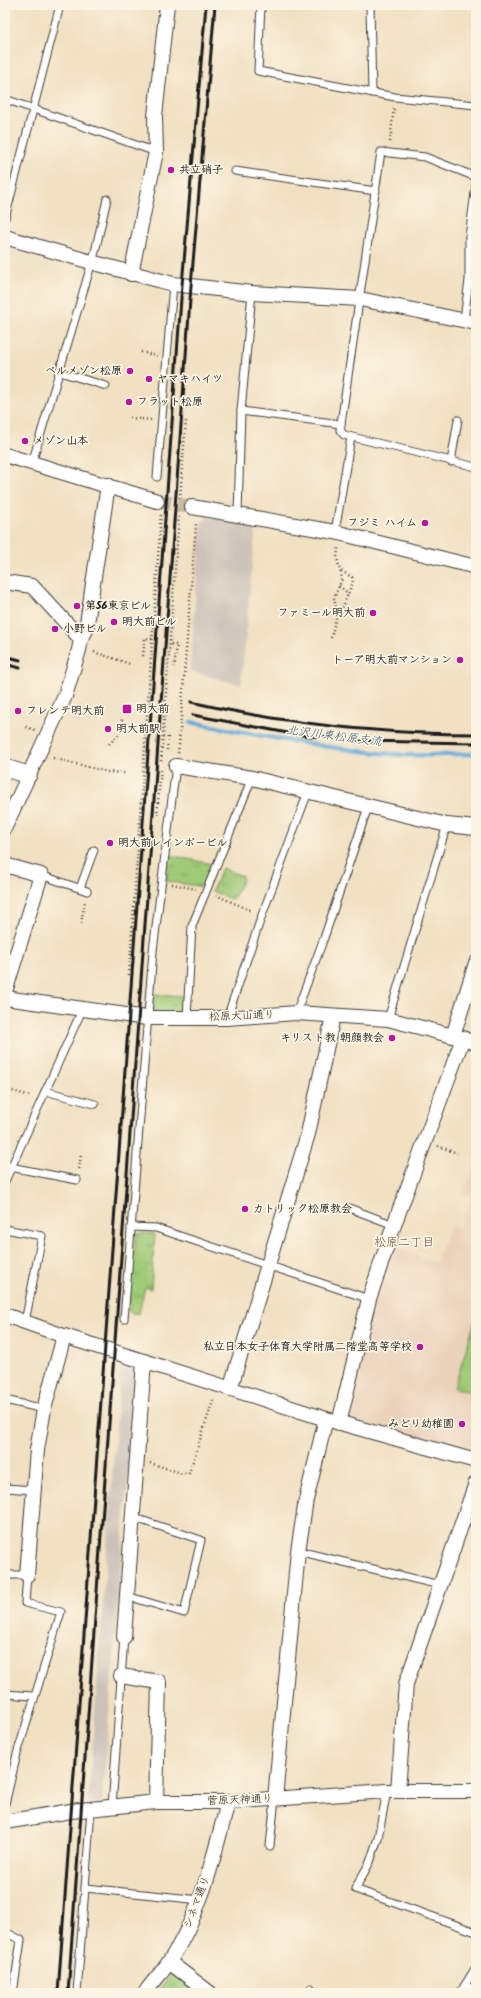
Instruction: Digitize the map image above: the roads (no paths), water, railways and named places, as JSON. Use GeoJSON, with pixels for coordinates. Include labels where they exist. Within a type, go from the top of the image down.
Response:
{"type":"FeatureCollection","features":[{"type":"Feature","properties":{"kind":"street"},"geometry":{"type":"LineString","coordinates":[[131,274],[156,152],[155,116],[167,5]]}},
{"type":"Feature","properties":{"kind":"street"},"geometry":{"type":"LineString","coordinates":[[5,237],[131,274],[173,284],[252,293],[360,299],[470,321]]}},
{"type":"Feature","properties":{"kind":"street"},"geometry":{"type":"LineString","coordinates":[[5,455],[108,486],[159,504]]}},
{"type":"Feature","properties":{"kind":"street"},"geometry":{"type":"LineString","coordinates":[[5,827],[65,696],[80,644],[86,630],[108,486]]}},
{"type":"Feature","properties":{"kind":"street"},"geometry":{"type":"LineString","coordinates":[[187,508],[238,514],[338,533],[476,567]]}},
{"type":"Feature","properties":{"kind":"street"},"geometry":{"type":"LineString","coordinates":[[5,582],[32,586],[80,644]]}},
{"type":"Feature","properties":{"kind":"street"},"geometry":{"type":"LineString","coordinates":[[176,766],[252,778],[447,825],[476,828]]}},
{"type":"Feature","properties":{"kind":"street"},"geometry":{"type":"LineString","coordinates":[[5,768],[28,775]]}},
{"type":"Feature","properties":{"kind":"street"},"geometry":{"type":"LineString","coordinates":[[5,865],[41,875],[5,992]]}},
{"type":"Feature","properties":{"kind":"street"},"geometry":{"type":"LineString","coordinates":[[340,1423],[370,1299],[394,1225],[464,1039],[476,963]]}},
{"type":"Feature","properties":{"kind":"street","name":"松原大山通り"},"geometry":{"type":"LineString","coordinates":[[5,998],[147,1018],[227,1018],[296,1014],[388,1019],[464,1039]]}},
{"type":"Feature","properties":{"kind":"street"},"geometry":{"type":"LineString","coordinates":[[224,1387],[268,1265],[308,1134],[333,1016]]}},
{"type":"Feature","properties":{"kind":"street"},"geometry":{"type":"LineString","coordinates":[[5,1315],[64,1336],[326,1419],[476,1461]]}},
{"type":"Feature","properties":{"kind":"street"},"geometry":{"type":"LineString","coordinates":[[27,1575],[37,1450],[44,1409],[64,1336]]}},
{"type":"Feature","properties":{"kind":"street"},"geometry":{"type":"LineString","coordinates":[[124,1637],[144,1361]]}},
{"type":"Feature","properties":{"kind":"street"},"geometry":{"type":"LineString","coordinates":[[275,1799],[298,1551],[306,1500],[326,1419]]}},
{"type":"Feature","properties":{"kind":"street"},"geometry":{"type":"LineString","coordinates":[[393,1791],[406,1684],[476,1483]]}},
{"type":"Feature","properties":{"kind":"street"},"geometry":{"type":"LineString","coordinates":[[121,1676],[159,1682],[156,1802]]}},
{"type":"Feature","properties":{"kind":"street","name":"菅原天神通り"},"geometry":{"type":"LineString","coordinates":[[5,1822],[91,1809],[156,1802],[228,1802],[393,1791],[476,1791]]}},
{"type":"Feature","properties":{"kind":"street","name":"シネマ通り"},"geometry":{"type":"LineString","coordinates":[[145,1993],[169,1962],[183,1938],[200,1900],[216,1850],[228,1802]]}},
{"type":"Feature","properties":{"kind":"street"},"geometry":{"type":"LineString","coordinates":[[169,1962],[210,1993]]}},
{"type":"Feature","properties":{"kind":"lane"},"geometry":{"type":"LineString","coordinates":[[5,218],[34,109],[59,5]]}},
{"type":"Feature","properties":{"kind":"lane"},"geometry":{"type":"LineString","coordinates":[[261,5],[258,71],[395,97],[476,106]]}},
{"type":"Feature","properties":{"kind":"lane"},"geometry":{"type":"LineString","coordinates":[[370,5],[372,92]]}},
{"type":"Feature","properties":{"kind":"lane"},"geometry":{"type":"LineString","coordinates":[[5,99],[156,152]]}},
{"type":"Feature","properties":{"kind":"lane"},"geometry":{"type":"LineString","coordinates":[[476,177],[425,157],[382,152],[340,430],[342,433],[351,437],[451,462],[476,466]]}},
{"type":"Feature","properties":{"kind":"lane"},"geometry":{"type":"LineString","coordinates":[[235,171],[376,190]]}},
{"type":"Feature","properties":{"kind":"lane"},"geometry":{"type":"LineString","coordinates":[[470,321],[470,237],[476,185]]}},
{"type":"Feature","properties":{"kind":"lane"},"geometry":{"type":"LineString","coordinates":[[32,463],[60,372],[107,199]]}},
{"type":"Feature","properties":{"kind":"lane"},"geometry":{"type":"LineString","coordinates":[[157,477],[173,284]]}},
{"type":"Feature","properties":{"kind":"lane"},"geometry":{"type":"LineString","coordinates":[[238,514],[242,411],[252,293]]}},
{"type":"Feature","properties":{"kind":"lane"},"geometry":{"type":"LineString","coordinates":[[60,372],[106,386]]}},
{"type":"Feature","properties":{"kind":"lane"},"geometry":{"type":"LineString","coordinates":[[242,411],[341,424]]}},
{"type":"Feature","properties":{"kind":"lane"},"geometry":{"type":"LineString","coordinates":[[451,462],[458,420]]}},
{"type":"Feature","properties":{"kind":"lane"},"geometry":{"type":"LineString","coordinates":[[338,533],[351,437]]}},
{"type":"Feature","properties":{"kind":"lane"},"geometry":{"type":"LineString","coordinates":[[124,1319],[147,1018],[176,766]]}},
{"type":"Feature","properties":{"kind":"lane"},"geometry":{"type":"LineString","coordinates":[[187,1018],[192,926],[252,778]]}},
{"type":"Feature","properties":{"kind":"lane"},"geometry":{"type":"LineString","coordinates":[[227,1018],[262,915],[308,792]]}},
{"type":"Feature","properties":{"kind":"lane"},"geometry":{"type":"LineString","coordinates":[[296,1014],[324,938],[368,807]]}},
{"type":"Feature","properties":{"kind":"lane"},"geometry":{"type":"LineString","coordinates":[[388,1019],[447,825]]}},
{"type":"Feature","properties":{"kind":"lane"},"geometry":{"type":"LineString","coordinates":[[80,888],[94,850]]}},
{"type":"Feature","properties":{"kind":"lane"},"geometry":{"type":"LineString","coordinates":[[41,875],[88,891]]}},
{"type":"Feature","properties":{"kind":"lane"},"geometry":{"type":"LineString","coordinates":[[5,1181],[8,1167],[42,1099],[82,1010]]}},
{"type":"Feature","properties":{"kind":"lane"},"geometry":{"type":"LineString","coordinates":[[45,1091],[95,1104]]}},
{"type":"Feature","properties":{"kind":"lane"},"geometry":{"type":"LineString","coordinates":[[8,1167],[78,1180]]}},
{"type":"Feature","properties":{"kind":"lane"},"geometry":{"type":"LineString","coordinates":[[348,1208],[394,1225]]}},
{"type":"Feature","properties":{"kind":"lane"},"geometry":{"type":"LineString","coordinates":[[131,1227],[156,1228],[370,1299]]}},
{"type":"Feature","properties":{"kind":"lane"},"geometry":{"type":"LineString","coordinates":[[5,1229],[42,1236],[25,1322]]}},
{"type":"Feature","properties":{"kind":"lane"},"geometry":{"type":"LineString","coordinates":[[5,1400],[44,1409]]}},
{"type":"Feature","properties":{"kind":"lane"},"geometry":{"type":"LineString","coordinates":[[5,1488],[34,1490]]}},
{"type":"Feature","properties":{"kind":"lane"},"geometry":{"type":"LineString","coordinates":[[127,1596],[184,1612],[201,1540],[132,1518]]}},
{"type":"Feature","properties":{"kind":"lane"},"geometry":{"type":"LineString","coordinates":[[298,1551],[440,1585]]}},
{"type":"Feature","properties":{"kind":"lane"},"geometry":{"type":"LineString","coordinates":[[5,1575],[27,1575],[25,1603],[61,1612],[33,1696],[5,1804]]}},
{"type":"Feature","properties":{"kind":"lane"},"geometry":{"type":"LineString","coordinates":[[112,1807],[124,1637]]}},
{"type":"Feature","properties":{"kind":"lane"},"geometry":{"type":"LineString","coordinates":[[5,1694],[33,1696]]}},
{"type":"Feature","properties":{"kind":"lane"},"geometry":{"type":"LineString","coordinates":[[393,1791],[370,1862],[355,1889],[476,1932]]}},
{"type":"Feature","properties":{"kind":"lane"},"geometry":{"type":"LineString","coordinates":[[270,1846],[275,1799]]}},
{"type":"Feature","properties":{"kind":"lane"},"geometry":{"type":"LineString","coordinates":[[77,1993],[91,1809]]}},
{"type":"Feature","properties":{"kind":"lane"},"geometry":{"type":"LineString","coordinates":[[86,1888],[200,1900]]}},
{"type":"Feature","properties":{"kind":"lane"},"geometry":{"type":"LineString","coordinates":[[5,1932],[21,1940],[13,1993]]}},
{"type":"Feature","properties":{"kind":"lane"},"geometry":{"type":"LineString","coordinates":[[460,1993],[476,1967]]}},
{"type":"Feature","properties":{"kind":"lane"},"geometry":{"type":"LineString","coordinates":[[464,1985],[476,1991]]}},
{"type":"Feature","properties":{"kind":"waterway","name":"北沢川東松原支流"},"geometry":{"type":"LineString","coordinates":[[191,722],[296,742],[349,750],[403,755],[476,754]]}},
{"type":"Feature","properties":{"kind":"tunnel"},"geometry":{"type":"LineString","coordinates":[[157,501],[192,507]]}},
{"type":"Feature","properties":{"kind":"railway"},"geometry":{"type":"LineString","coordinates":[[58,1993],[182,285],[206,5]]}},
{"type":"Feature","properties":{"kind":"railway"},"geometry":{"type":"LineString","coordinates":[[68,1993],[191,286],[215,5]]}},
{"type":"Feature","properties":{"kind":"railway"},"geometry":{"type":"LineString","coordinates":[[5,656],[20,660]]}},
{"type":"Feature","properties":{"kind":"railway"},"geometry":{"type":"LineString","coordinates":[[5,664],[20,668]]}},
{"type":"Feature","properties":{"kind":"railway"},"geometry":{"type":"LineString","coordinates":[[191,702],[226,710],[297,722],[332,726],[368,730],[440,734],[476,734]]}},
{"type":"Feature","properties":{"kind":"railway"},"geometry":{"type":"LineString","coordinates":[[193,715],[293,734],[359,741],[476,743]]}},
{"type":"Feature","properties":{"kind":"place","name":"共立硝子"},"geometry":{"type":"Point","coordinates":[171,170]}},
{"type":"Feature","properties":{"kind":"place","name":"ベルメゾン松原"},"geometry":{"type":"Point","coordinates":[130,371]}},
{"type":"Feature","properties":{"kind":"place","name":"ヤマキハイツ"},"geometry":{"type":"Point","coordinates":[149,379]}},
{"type":"Feature","properties":{"kind":"place","name":"フラット松原"},"geometry":{"type":"Point","coordinates":[129,402]}},
{"type":"Feature","properties":{"kind":"place","name":"メゾン山本"},"geometry":{"type":"Point","coordinates":[25,441]}},
{"type":"Feature","properties":{"kind":"place","name":"フジミ ハイム"},"geometry":{"type":"Point","coordinates":[425,523]}},
{"type":"Feature","properties":{"kind":"place","name":"第56東京ビル"},"geometry":{"type":"Point","coordinates":[77,606]}},
{"type":"Feature","properties":{"kind":"place","name":"ファミール明大前"},"geometry":{"type":"Point","coordinates":[373,613]}},
{"type":"Feature","properties":{"kind":"place","name":"明大前ビル"},"geometry":{"type":"Point","coordinates":[114,622]}},
{"type":"Feature","properties":{"kind":"place","name":"小野ビル"},"geometry":{"type":"Point","coordinates":[55,629]}},
{"type":"Feature","properties":{"kind":"place","name":"トーア明大前マンション"},"geometry":{"type":"Point","coordinates":[460,660]}},
{"type":"Feature","properties":{"kind":"place","name":"明大前"},"geometry":{"type":"Point","coordinates":[127,709]}},
{"type":"Feature","properties":{"kind":"place","name":"フレンテ明大前"},"geometry":{"type":"Point","coordinates":[18,711]}},
{"type":"Feature","properties":{"kind":"place","name":"明大前駅"},"geometry":{"type":"Point","coordinates":[108,729]}},
{"type":"Feature","properties":{"kind":"place","name":"明大前レインボービル"},"geometry":{"type":"Point","coordinates":[110,843]}},
{"type":"Feature","properties":{"kind":"place","name":"キリスト教 朝顔教会"},"geometry":{"type":"Point","coordinates":[392,1038]}},
{"type":"Feature","properties":{"kind":"place","name":"カトリック松原教会"},"geometry":{"type":"Point","coordinates":[245,1209]}},
{"type":"Feature","properties":{"kind":"place","name":"私立日本女子体育大学附属二階堂高等学校"},"geometry":{"type":"Point","coordinates":[420,1347]}},
{"type":"Feature","properties":{"kind":"place","name":"みどり幼稚園"},"geometry":{"type":"Point","coordinates":[462,1424]}},
{"type":"Feature","properties":{"kind":"district","name":"松原二丁目"},"geometry":{"type":"Point","coordinates":[404,1242]}}]}
